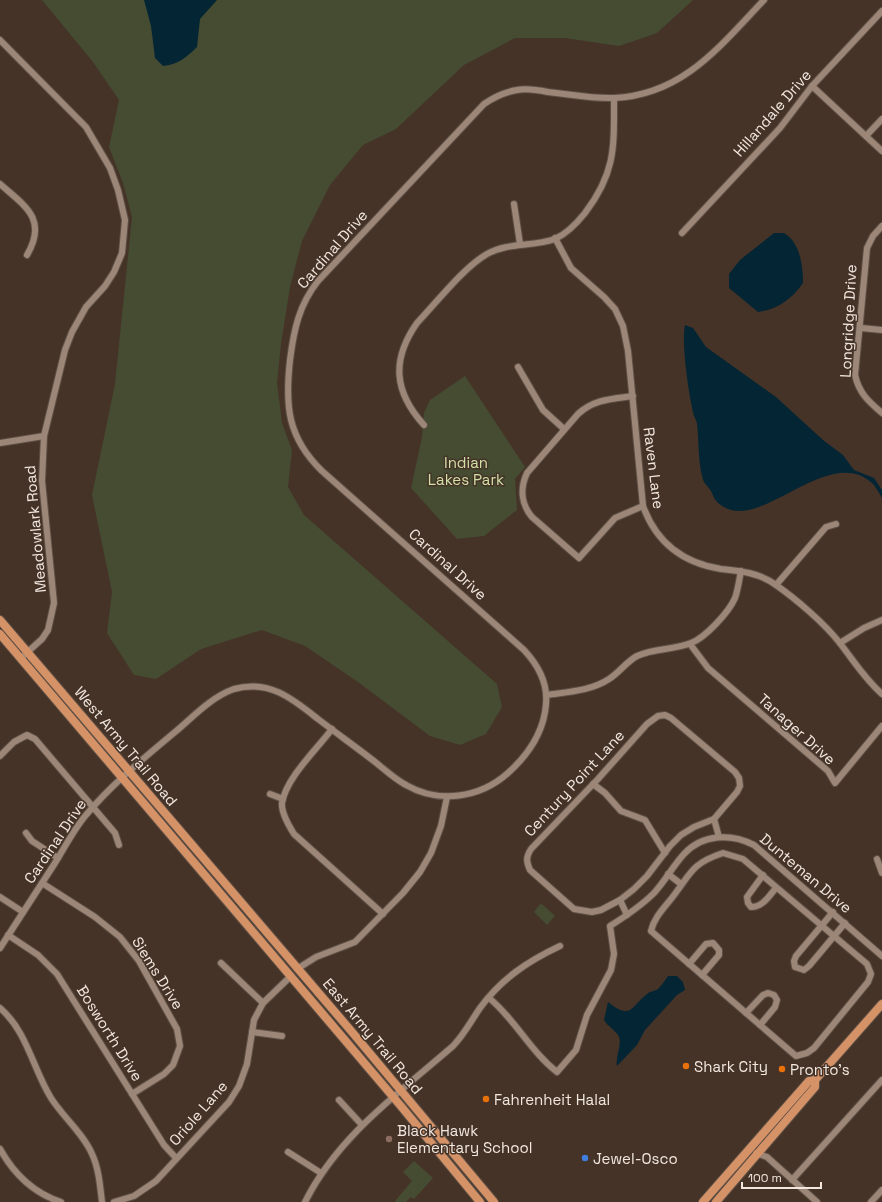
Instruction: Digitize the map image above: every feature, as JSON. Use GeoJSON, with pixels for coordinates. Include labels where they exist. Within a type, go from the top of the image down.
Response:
{"type":"FeatureCollection","features":[{"type":"Feature","properties":{"kind":"main road","name":"West Army Trail Road"},"geometry":{"type":"LineString","coordinates":[[0,620],[230,890]]}},
{"type":"Feature","properties":{"kind":"main road","name":"West Army Trail Road"},"geometry":{"type":"LineString","coordinates":[[0,634],[223,896]]}},
{"type":"Feature","properties":{"kind":"main road","name":"East Army Trail Road"},"geometry":{"type":"LineString","coordinates":[[230,890],[494,1202]]}},
{"type":"Feature","properties":{"kind":"main road","name":"East Army Trail Road"},"geometry":{"type":"LineString","coordinates":[[223,896],[394,1097],[480,1202]]}},
{"type":"Feature","properties":{"kind":"main road"},"geometry":{"type":"LineString","coordinates":[[703,1202],[809,1081],[815,1080],[882,1004]]}},
{"type":"Feature","properties":{"kind":"main road"},"geometry":{"type":"LineString","coordinates":[[716,1202],[815,1086],[815,1080]]}},
{"type":"Feature","properties":{"kind":"street","name":"Cardinal Drive"},"geometry":{"type":"LineString","coordinates":[[0,948],[84,817],[93,807],[129,771],[211,702],[235,689],[251,686],[277,690],[287,695],[406,785],[429,794],[447,797],[464,795],[494,784],[512,770],[539,734],[546,715],[547,695],[540,670],[524,650],[312,461],[300,444],[290,419],[287,399],[288,375],[295,326],[300,310],[309,293],[484,104],[502,94],[518,89],[614,98],[640,94],[659,88],[679,80],[710,57],[764,0]]}},
{"type":"Feature","properties":{"kind":"street","name":"Hillandale Drive"},"geometry":{"type":"LineString","coordinates":[[682,233],[780,128],[812,86],[882,11]]}},
{"type":"Feature","properties":{"kind":"street","name":"Meadowlark Road"},"geometry":{"type":"LineString","coordinates":[[0,40],[86,127],[104,156],[112,173],[118,190],[125,220],[122,253],[114,272],[105,286],[86,307],[72,332],[65,350],[44,436],[42,481],[54,603],[48,630],[42,639],[21,658]]}},
{"type":"Feature","properties":{"kind":"street"},"geometry":{"type":"LineString","coordinates":[[812,86],[882,151]]}},
{"type":"Feature","properties":{"kind":"street"},"geometry":{"type":"LineString","coordinates":[[424,425],[408,406],[402,389],[399,372],[401,356],[409,336],[417,323],[476,262],[497,249],[555,238],[572,227],[581,217],[599,194],[612,162],[614,147],[614,98]]}},
{"type":"Feature","properties":{"kind":"street"},"geometry":{"type":"LineString","coordinates":[[866,136],[882,119]]}},
{"type":"Feature","properties":{"kind":"street"},"geometry":{"type":"LineString","coordinates":[[0,184],[25,206],[34,220],[36,230],[34,243],[27,255]]}},
{"type":"Feature","properties":{"kind":"street"},"geometry":{"type":"LineString","coordinates":[[514,204],[520,244]]}},
{"type":"Feature","properties":{"kind":"street","name":"Longridge Drive"},"geometry":{"type":"LineString","coordinates":[[882,226],[873,236],[867,248],[861,328],[855,375],[858,386],[865,398],[882,413]]}},
{"type":"Feature","properties":{"kind":"street","name":"Raven Lane"},"geometry":{"type":"LineString","coordinates":[[555,238],[571,268],[604,297],[620,319],[626,337],[643,506],[652,527],[660,538],[679,555],[706,566],[741,571],[764,578],[776,585],[819,622],[840,643],[863,675],[882,694]]}},
{"type":"Feature","properties":{"kind":"street"},"geometry":{"type":"LineString","coordinates":[[861,328],[882,330]]}},
{"type":"Feature","properties":{"kind":"street"},"geometry":{"type":"LineString","coordinates":[[518,366],[543,410],[564,429]]}},
{"type":"Feature","properties":{"kind":"street"},"geometry":{"type":"LineString","coordinates":[[633,396],[594,402],[578,414],[527,473],[523,482],[523,498],[526,509],[532,517],[579,558],[615,518],[643,506]]}},
{"type":"Feature","properties":{"kind":"street"},"geometry":{"type":"LineString","coordinates":[[0,443],[44,436]]}},
{"type":"Feature","properties":{"kind":"street"},"geometry":{"type":"LineString","coordinates":[[776,585],[826,527],[836,524]]}},
{"type":"Feature","properties":{"kind":"street"},"geometry":{"type":"LineString","coordinates":[[547,695],[592,687],[608,680],[631,660],[642,654],[690,644],[706,634],[732,605],[736,597],[741,571]]}},
{"type":"Feature","properties":{"kind":"street"},"geometry":{"type":"LineString","coordinates":[[840,643],[864,628],[882,620]]}},
{"type":"Feature","properties":{"kind":"street","name":"Tanager Drive"},"geometry":{"type":"LineString","coordinates":[[690,644],[708,668],[828,771],[835,783],[882,726]]}},
{"type":"Feature","properties":{"kind":"street","name":"Century Point Lane"},"geometry":{"type":"LineString","coordinates":[[665,715],[671,718],[735,772],[739,778],[740,786],[737,792],[714,819],[694,827],[681,835],[647,876],[620,900],[592,912],[574,909],[530,870],[527,862],[527,856],[531,849],[652,719],[665,715]]}},
{"type":"Feature","properties":{"kind":"street"},"geometry":{"type":"LineString","coordinates":[[332,729],[290,782],[282,804],[286,820],[294,834],[383,914]]}},
{"type":"Feature","properties":{"kind":"street"},"geometry":{"type":"LineString","coordinates":[[0,756],[19,738],[27,735],[35,739],[116,833],[119,845]]}},
{"type":"Feature","properties":{"kind":"street"},"geometry":{"type":"LineString","coordinates":[[593,784],[605,793],[621,811],[645,820],[665,853]]}},
{"type":"Feature","properties":{"kind":"street"},"geometry":{"type":"LineString","coordinates":[[270,794],[284,798]]}},
{"type":"Feature","properties":{"kind":"street"},"geometry":{"type":"LineString","coordinates":[[297,969],[316,957],[354,942],[412,883],[431,853],[441,826],[447,797]]}},
{"type":"Feature","properties":{"kind":"street"},"geometry":{"type":"LineString","coordinates":[[714,819],[719,837]]}},
{"type":"Feature","properties":{"kind":"street"},"geometry":{"type":"LineString","coordinates":[[26,833],[32,841],[58,858]]}},
{"type":"Feature","properties":{"kind":"street","name":"Dunteman Drive"},"geometry":{"type":"LineString","coordinates":[[489,998],[504,1011],[544,1062],[557,1072],[576,1050],[587,1015],[611,970],[614,959],[610,926],[627,915],[653,893],[684,853],[695,844],[719,837],[739,839],[754,845],[846,923],[882,956]]}},
{"type":"Feature","properties":{"kind":"street"},"geometry":{"type":"LineString","coordinates":[[723,853],[743,859],[763,875],[776,888],[867,964],[871,974],[868,982],[814,1048],[807,1053],[796,1056],[651,930],[656,918],[675,894],[680,884],[692,870],[707,858],[723,853]]}},
{"type":"Feature","properties":{"kind":"street"},"geometry":{"type":"LineString","coordinates":[[877,859],[882,873]]}},
{"type":"Feature","properties":{"kind":"street"},"geometry":{"type":"LineString","coordinates":[[668,874],[680,884]]}},
{"type":"Feature","properties":{"kind":"street"},"geometry":{"type":"LineString","coordinates":[[763,875],[747,897],[748,903],[751,907],[761,905],[776,888]]}},
{"type":"Feature","properties":{"kind":"street","name":"Siems Drive"},"geometry":{"type":"LineString","coordinates":[[42,883],[95,917],[120,937],[139,961],[177,1029],[180,1046],[174,1065],[164,1074],[132,1094]]}},
{"type":"Feature","properties":{"kind":"street"},"geometry":{"type":"LineString","coordinates":[[0,897],[23,912]]}},
{"type":"Feature","properties":{"kind":"street"},"geometry":{"type":"LineString","coordinates":[[620,900],[627,915]]}},
{"type":"Feature","properties":{"kind":"street"},"geometry":{"type":"LineString","coordinates":[[833,912],[796,956],[794,961],[795,967],[804,970],[809,966],[846,923]]}},
{"type":"Feature","properties":{"kind":"street","name":"Bosworth Drive"},"geometry":{"type":"LineString","coordinates":[[8,935],[38,954],[57,974],[164,1145],[176,1158]]}},
{"type":"Feature","properties":{"kind":"street"},"geometry":{"type":"LineString","coordinates":[[689,964],[706,944],[713,943],[719,950],[719,955],[702,975]]}},
{"type":"Feature","properties":{"kind":"street"},"geometry":{"type":"LineString","coordinates":[[305,1202],[321,1173],[339,1149],[362,1125],[460,1039],[498,986],[533,959],[560,946]]}},
{"type":"Feature","properties":{"kind":"street"},"geometry":{"type":"LineString","coordinates":[[221,963],[262,1003]]}},
{"type":"Feature","properties":{"kind":"street","name":"Oriole Lane"},"geometry":{"type":"LineString","coordinates":[[114,1202],[134,1196],[156,1181],[222,1110],[236,1090],[247,1064],[254,1020],[262,1003],[291,976]]}},
{"type":"Feature","properties":{"kind":"street"},"geometry":{"type":"LineString","coordinates":[[746,1013],[763,995],[768,993],[774,995],[777,1000],[775,1007],[760,1025]]}},
{"type":"Feature","properties":{"kind":"street"},"geometry":{"type":"LineString","coordinates":[[0,1008],[23,1037],[51,1098],[83,1138],[92,1153],[99,1177],[102,1202]]}},
{"type":"Feature","properties":{"kind":"street"},"geometry":{"type":"LineString","coordinates":[[252,1032],[282,1036]]}},
{"type":"Feature","properties":{"kind":"street"},"geometry":{"type":"LineString","coordinates":[[792,1180],[882,1080]]}},
{"type":"Feature","properties":{"kind":"street"},"geometry":{"type":"LineString","coordinates":[[339,1100],[362,1125]]}},
{"type":"Feature","properties":{"kind":"street"},"geometry":{"type":"LineString","coordinates":[[0,1149],[14,1172],[46,1200],[61,1202]]}},
{"type":"Feature","properties":{"kind":"street"},"geometry":{"type":"LineString","coordinates":[[749,1150],[767,1157],[817,1202]]}},
{"type":"Feature","properties":{"kind":"street"},"geometry":{"type":"LineString","coordinates":[[288,1152],[321,1173]]}},
{"type":"Feature","properties":{"kind":"street"},"geometry":{"type":"LineString","coordinates":[[871,1202],[882,1190]]}},
{"type":"Feature","properties":{"kind":"green space"},"geometry":{"type":"Polygon","coordinates":[[[42,0],[693,0],[657,33],[619,46],[565,38],[515,38],[464,65],[396,129],[363,145],[330,185],[302,241],[290,287],[281,344],[277,383],[282,423],[292,450],[288,487],[304,515],[497,684],[502,707],[486,734],[460,745],[430,736],[358,682],[305,646],[262,630],[201,649],[156,679],[134,675],[107,633],[112,592],[92,495],[115,384],[132,217],[123,183],[109,147],[119,100],[93,62],[42,0]]]}},
{"type":"Feature","properties":{"kind":"green space","name":"Indian Lakes Park"},"geometry":{"type":"Polygon","coordinates":[[[465,376],[525,467],[515,479],[517,510],[484,536],[457,539],[411,488],[422,437],[424,413],[430,400],[465,376]]]}},
{"type":"Feature","properties":{"kind":"green space"},"geometry":{"type":"Polygon","coordinates":[[[540,904],[555,916],[547,925],[534,912],[540,904]]]}},
{"type":"Feature","properties":{"kind":"green space"},"geometry":{"type":"Polygon","coordinates":[[[414,1161],[433,1178],[414,1199],[411,1197],[406,1202],[396,1202],[395,1201],[412,1181],[403,1172],[414,1161]]]}},
{"type":"Feature","properties":{"kind":"water"},"geometry":{"type":"Polygon","coordinates":[[[144,0],[217,0],[200,19],[197,47],[182,60],[163,66],[155,58],[151,26],[144,0]]]}},
{"type":"Feature","properties":{"kind":"water"},"geometry":{"type":"Polygon","coordinates":[[[774,233],[784,233],[794,242],[800,255],[803,283],[794,294],[778,306],[758,312],[729,288],[729,274],[740,260],[774,233]]]}},
{"type":"Feature","properties":{"kind":"water"},"geometry":{"type":"Polygon","coordinates":[[[685,325],[693,328],[706,347],[776,397],[823,440],[843,455],[854,470],[874,478],[882,490],[882,498],[872,483],[854,474],[834,474],[813,481],[771,502],[751,509],[733,510],[717,502],[704,482],[702,476],[697,423],[692,407],[686,370],[684,344],[685,325]]]}},
{"type":"Feature","properties":{"kind":"water"},"geometry":{"type":"Polygon","coordinates":[[[668,976],[677,976],[683,982],[685,990],[677,995],[645,1030],[637,1045],[617,1066],[620,1040],[616,1032],[604,1020],[608,1002],[616,1008],[627,1011],[630,1010],[648,993],[658,989],[668,976]]]}},
{"type":"Feature","properties":{"kind":"place","name":"Shark City"},"geometry":{"type":"Point","coordinates":[686,1066]}},
{"type":"Feature","properties":{"kind":"place","name":"Pronto's"},"geometry":{"type":"Point","coordinates":[782,1069]}},
{"type":"Feature","properties":{"kind":"place","name":"Fahrenheit Halal"},"geometry":{"type":"Point","coordinates":[486,1099]}},
{"type":"Feature","properties":{"kind":"place","name":"Black Hawk Elementary School"},"geometry":{"type":"Point","coordinates":[389,1139]}},
{"type":"Feature","properties":{"kind":"place","name":"Jewel-Osco"},"geometry":{"type":"Point","coordinates":[585,1158]}}]}
